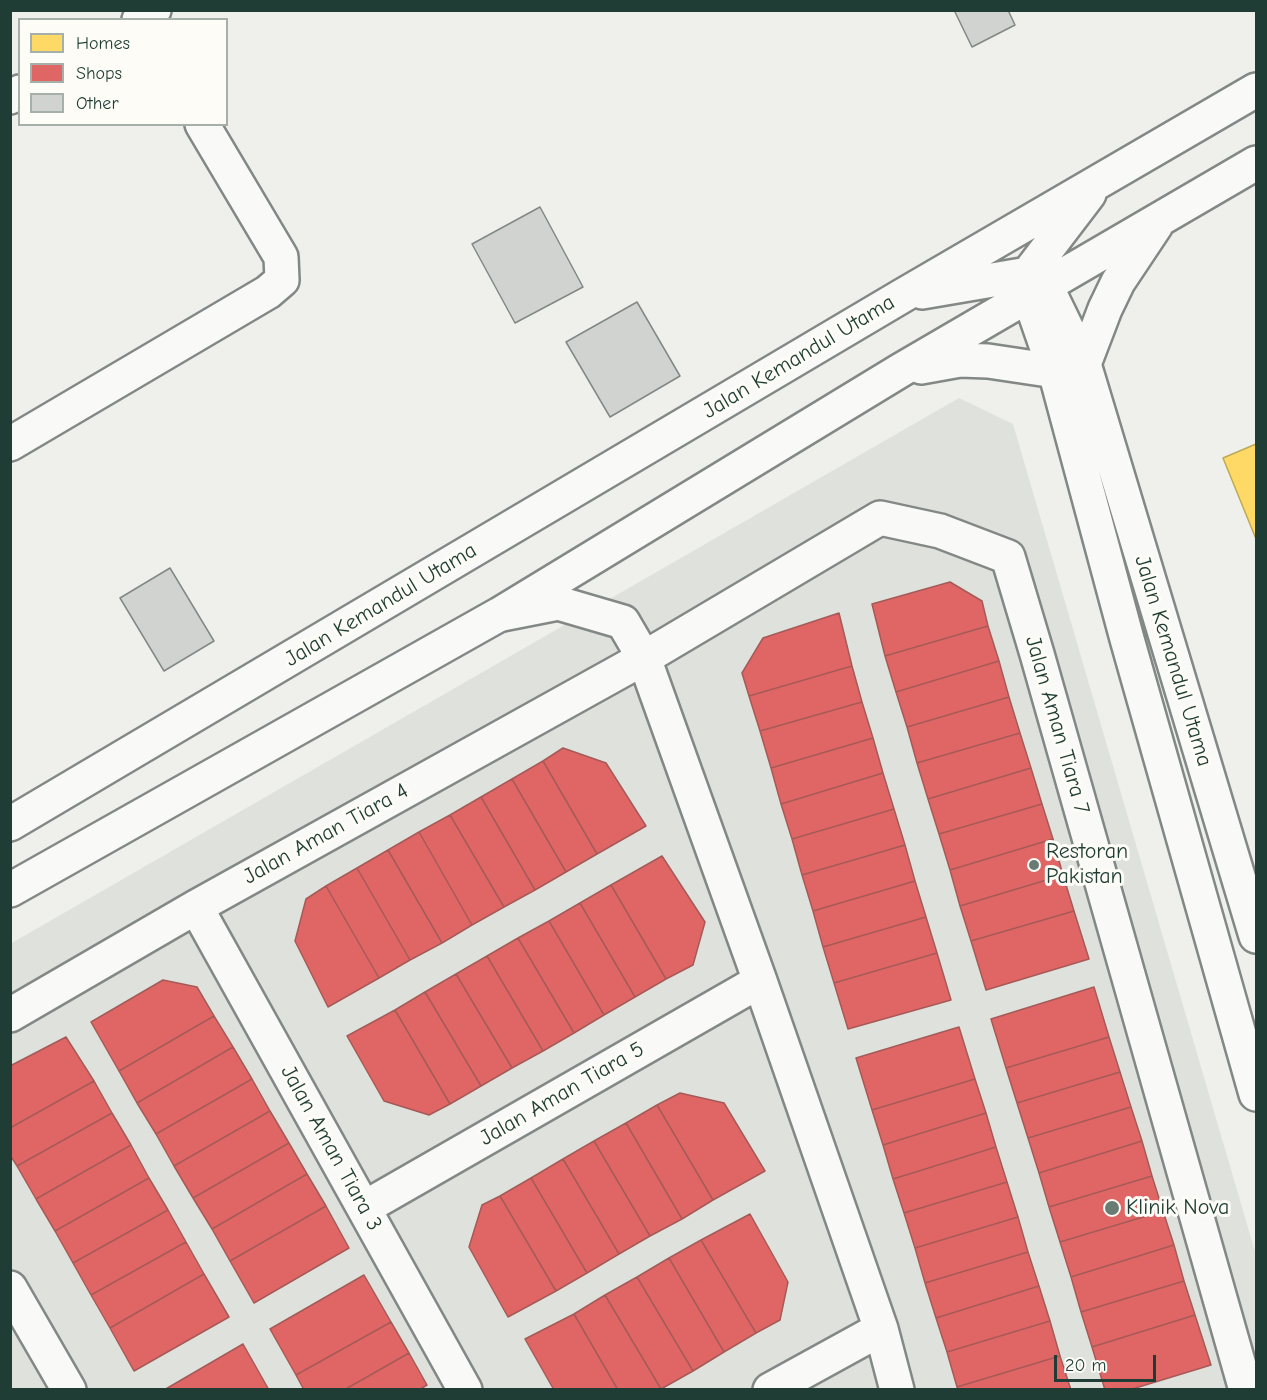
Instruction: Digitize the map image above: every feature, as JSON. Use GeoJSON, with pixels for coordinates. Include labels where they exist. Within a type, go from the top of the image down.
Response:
{"type":"FeatureCollection","features":[{"type":"Feature","properties":{"kind":"street"},"geometry":{"type":"LineString","coordinates":[[902,296],[1257,90]]}},
{"type":"Feature","properties":{"kind":"street"},"geometry":{"type":"LineString","coordinates":[[10,444],[268,292],[282,280],[281,257],[203,126]]}},
{"type":"Feature","properties":{"kind":"street"},"geometry":{"type":"LineString","coordinates":[[10,890],[500,614],[1035,286],[1158,221],[1257,163]]}},
{"type":"Feature","properties":{"kind":"street"},"geometry":{"type":"LineString","coordinates":[[1035,286],[1099,182]]}},
{"type":"Feature","properties":{"kind":"street"},"geometry":{"type":"LineString","coordinates":[[901,370],[960,360],[1070,368],[1105,309],[1118,282],[1158,221]]}},
{"type":"Feature","properties":{"kind":"street","name":"Jalan Kemandul Utama"},"geometry":{"type":"LineString","coordinates":[[10,824],[902,296],[1035,286],[1070,368],[1257,936]]}},
{"type":"Feature","properties":{"kind":"street","name":"Jalan Kemandul Utama"},"geometry":{"type":"LineString","coordinates":[[1070,368],[1130,650],[1257,1094]]}},
{"type":"Feature","properties":{"kind":"street","name":"Jalan Aman Tiara 7"},"geometry":{"type":"LineString","coordinates":[[644,658],[880,518],[940,531],[1008,557],[1246,1389]]}},
{"type":"Feature","properties":{"kind":"street"},"geometry":{"type":"LineString","coordinates":[[500,614],[558,603],[622,622],[644,658],[760,981],[881,1329],[897,1389]]}},
{"type":"Feature","properties":{"kind":"street","name":"Jalan Aman Tiara 4"},"geometry":{"type":"LineString","coordinates":[[10,1015],[196,907],[644,658]]}},
{"type":"Feature","properties":{"kind":"street","name":"Jalan Aman Tiara 3"},"geometry":{"type":"LineString","coordinates":[[196,907],[465,1389]]}},
{"type":"Feature","properties":{"kind":"street","name":"Jalan Aman Tiara 5"},"geometry":{"type":"LineString","coordinates":[[364,1208],[760,981]]}},
{"type":"Feature","properties":{"kind":"street"},"geometry":{"type":"LineString","coordinates":[[10,1288],[69,1389]]}},
{"type":"Feature","properties":{"kind":"street"},"geometry":{"type":"LineString","coordinates":[[771,1389],[881,1329]]}},
{"type":"Feature","properties":{"kind":"shaded area"},"geometry":{"type":"Polygon","coordinates":[[[959,398],[1013,424],[1256,1255],[1256,1389],[11,1389],[10,944],[959,398]]]}},
{"type":"Feature","properties":{"kind":"building: Homes"},"geometry":{"type":"Polygon","coordinates":[[[1256,444],[1256,539],[1223,458],[1256,444]]]}},
{"type":"Feature","properties":{"kind":"building: Shops"},"geometry":{"type":"Polygon","coordinates":[[[950,582],[982,601],[988,626],[885,656],[872,604],[950,582]]]}},
{"type":"Feature","properties":{"kind":"building: Shops"},"geometry":{"type":"Polygon","coordinates":[[[839,613],[852,666],[749,696],[742,673],[763,638],[839,613]]]}},
{"type":"Feature","properties":{"kind":"building: Shops"},"geometry":{"type":"Polygon","coordinates":[[[988,626],[999,661],[896,692],[885,656],[988,626]]]}},
{"type":"Feature","properties":{"kind":"building: Shops"},"geometry":{"type":"Polygon","coordinates":[[[999,661],[1009,697],[907,727],[896,692],[999,661]]]}},
{"type":"Feature","properties":{"kind":"building: Shops"},"geometry":{"type":"Polygon","coordinates":[[[852,666],[862,702],[760,731],[749,696],[852,666]]]}},
{"type":"Feature","properties":{"kind":"building: Shops"},"geometry":{"type":"Polygon","coordinates":[[[1009,697],[1020,733],[917,763],[907,727],[1009,697]]]}},
{"type":"Feature","properties":{"kind":"building: Shops"},"geometry":{"type":"Polygon","coordinates":[[[862,702],[873,738],[771,768],[760,731],[862,702]]]}},
{"type":"Feature","properties":{"kind":"building: Shops"},"geometry":{"type":"Polygon","coordinates":[[[1020,733],[1031,768],[928,799],[917,763],[1020,733]]]}},
{"type":"Feature","properties":{"kind":"building: Shops"},"geometry":{"type":"Polygon","coordinates":[[[873,738],[883,773],[781,804],[771,768],[873,738]]]}},
{"type":"Feature","properties":{"kind":"building: Shops"},"geometry":{"type":"Polygon","coordinates":[[[563,748],[606,763],[646,826],[597,854],[543,761],[563,748]]]}},
{"type":"Feature","properties":{"kind":"building: Shops"},"geometry":{"type":"Polygon","coordinates":[[[543,761],[597,854],[566,872],[512,779],[543,761]]]}},
{"type":"Feature","properties":{"kind":"building: Shops"},"geometry":{"type":"Polygon","coordinates":[[[1031,768],[1042,804],[939,834],[928,799],[1031,768]]]}},
{"type":"Feature","properties":{"kind":"building: Shops"},"geometry":{"type":"Polygon","coordinates":[[[883,773],[894,809],[792,839],[781,804],[883,773]]]}},
{"type":"Feature","properties":{"kind":"building: Shops"},"geometry":{"type":"Polygon","coordinates":[[[512,779],[566,872],[535,890],[481,797],[512,779]]]}},
{"type":"Feature","properties":{"kind":"building: Shops"},"geometry":{"type":"Polygon","coordinates":[[[481,797],[535,890],[504,907],[450,815],[481,797]]]}},
{"type":"Feature","properties":{"kind":"building: Shops"},"geometry":{"type":"Polygon","coordinates":[[[1042,804],[1053,839],[950,870],[939,834],[1042,804]]]}},
{"type":"Feature","properties":{"kind":"building: Shops"},"geometry":{"type":"Polygon","coordinates":[[[894,809],[905,845],[802,875],[792,839],[894,809]]]}},
{"type":"Feature","properties":{"kind":"building: Shops"},"geometry":{"type":"Polygon","coordinates":[[[450,815],[504,907],[472,925],[419,832],[450,815]]]}},
{"type":"Feature","properties":{"kind":"building: Shops"},"geometry":{"type":"Polygon","coordinates":[[[419,832],[472,925],[442,943],[388,850],[419,832]]]}},
{"type":"Feature","properties":{"kind":"building: Shops"},"geometry":{"type":"Polygon","coordinates":[[[1053,839],[1063,875],[960,906],[950,870],[1053,839]]]}},
{"type":"Feature","properties":{"kind":"building: Shops"},"geometry":{"type":"Polygon","coordinates":[[[905,845],[915,881],[813,911],[802,875],[905,845]]]}},
{"type":"Feature","properties":{"kind":"building: Shops"},"geometry":{"type":"Polygon","coordinates":[[[388,850],[442,943],[410,960],[357,868],[388,850]]]}},
{"type":"Feature","properties":{"kind":"building: Shops"},"geometry":{"type":"Polygon","coordinates":[[[662,856],[705,922],[693,965],[666,979],[611,885],[662,856]]]}},
{"type":"Feature","properties":{"kind":"building: Shops"},"geometry":{"type":"Polygon","coordinates":[[[357,868],[410,960],[379,978],[326,886],[357,868]]]}},
{"type":"Feature","properties":{"kind":"building: Shops"},"geometry":{"type":"Polygon","coordinates":[[[1063,875],[1074,911],[971,941],[960,906],[1063,875]]]}},
{"type":"Feature","properties":{"kind":"building: Shops"},"geometry":{"type":"Polygon","coordinates":[[[915,881],[926,917],[823,947],[813,911],[915,881]]]}},
{"type":"Feature","properties":{"kind":"building: Shops"},"geometry":{"type":"Polygon","coordinates":[[[611,885],[666,979],[635,997],[580,903],[611,885]]]}},
{"type":"Feature","properties":{"kind":"building: Shops"},"geometry":{"type":"Polygon","coordinates":[[[326,886],[379,978],[328,1007],[295,941],[306,899],[326,886]]]}},
{"type":"Feature","properties":{"kind":"building: Shops"},"geometry":{"type":"Polygon","coordinates":[[[580,903],[635,997],[604,1015],[549,921],[580,903]]]}},
{"type":"Feature","properties":{"kind":"building: Shops"},"geometry":{"type":"Polygon","coordinates":[[[1074,911],[1089,959],[986,990],[971,941],[1074,911]]]}},
{"type":"Feature","properties":{"kind":"building: Shops"},"geometry":{"type":"Polygon","coordinates":[[[926,917],[937,953],[834,983],[823,947],[926,917]]]}},
{"type":"Feature","properties":{"kind":"building: Shops"},"geometry":{"type":"Polygon","coordinates":[[[549,921],[604,1015],[574,1033],[518,938],[549,921]]]}},
{"type":"Feature","properties":{"kind":"building: Shops"},"geometry":{"type":"Polygon","coordinates":[[[518,938],[574,1033],[543,1051],[487,956],[518,938]]]}},
{"type":"Feature","properties":{"kind":"building: Shops"},"geometry":{"type":"Polygon","coordinates":[[[937,953],[951,1000],[848,1029],[834,983],[937,953]]]}},
{"type":"Feature","properties":{"kind":"building: Shops"},"geometry":{"type":"Polygon","coordinates":[[[487,956],[543,1051],[512,1068],[456,974],[487,956]]]}},
{"type":"Feature","properties":{"kind":"building: Shops"},"geometry":{"type":"Polygon","coordinates":[[[456,974],[512,1068],[481,1086],[425,992],[456,974]]]}},
{"type":"Feature","properties":{"kind":"building: Shops"},"geometry":{"type":"Polygon","coordinates":[[[163,980],[197,987],[214,1016],[119,1071],[91,1022],[163,980]]]}},
{"type":"Feature","properties":{"kind":"building: Shops"},"geometry":{"type":"Polygon","coordinates":[[[1094,987],[1109,1037],[1006,1068],[991,1019],[1094,987]]]}},
{"type":"Feature","properties":{"kind":"building: Shops"},"geometry":{"type":"Polygon","coordinates":[[[425,992],[481,1086],[450,1104],[395,1010],[425,992]]]}},
{"type":"Feature","properties":{"kind":"building: Shops"},"geometry":{"type":"Polygon","coordinates":[[[395,1010],[450,1104],[429,1115],[384,1101],[347,1036],[395,1010]]]}},
{"type":"Feature","properties":{"kind":"building: Shops"},"geometry":{"type":"Polygon","coordinates":[[[214,1016],[233,1047],[137,1103],[119,1071],[214,1016]]]}},
{"type":"Feature","properties":{"kind":"building: Shops"},"geometry":{"type":"Polygon","coordinates":[[[959,1027],[975,1079],[872,1110],[856,1058],[959,1027]]]}},
{"type":"Feature","properties":{"kind":"building: Shops"},"geometry":{"type":"Polygon","coordinates":[[[66,1037],[94,1081],[10,1128],[10,1066],[66,1037]]]}},
{"type":"Feature","properties":{"kind":"building: Shops"},"geometry":{"type":"Polygon","coordinates":[[[1109,1037],[1120,1072],[1017,1103],[1006,1068],[1109,1037]]]}},
{"type":"Feature","properties":{"kind":"building: Shops"},"geometry":{"type":"Polygon","coordinates":[[[233,1047],[252,1079],[156,1134],[137,1103],[233,1047]]]}},
{"type":"Feature","properties":{"kind":"building: Shops"},"geometry":{"type":"Polygon","coordinates":[[[1120,1072],[1131,1107],[1028,1138],[1017,1103],[1120,1072]]]}},
{"type":"Feature","properties":{"kind":"building: Shops"},"geometry":{"type":"Polygon","coordinates":[[[252,1079],[270,1111],[174,1166],[156,1134],[252,1079]]]}},
{"type":"Feature","properties":{"kind":"building: Shops"},"geometry":{"type":"Polygon","coordinates":[[[975,1079],[986,1113],[883,1145],[872,1110],[975,1079]]]}},
{"type":"Feature","properties":{"kind":"building: Shops"},"geometry":{"type":"Polygon","coordinates":[[[94,1081],[112,1113],[17,1166],[10,1155],[10,1128],[94,1081]]]}},
{"type":"Feature","properties":{"kind":"building: Shops"},"geometry":{"type":"Polygon","coordinates":[[[680,1093],[724,1103],[765,1171],[713,1200],[657,1105],[680,1093]]]}},
{"type":"Feature","properties":{"kind":"building: Shops"},"geometry":{"type":"Polygon","coordinates":[[[657,1105],[713,1200],[682,1219],[626,1123],[657,1105]]]}},
{"type":"Feature","properties":{"kind":"building: Shops"},"geometry":{"type":"Polygon","coordinates":[[[1131,1107],[1142,1141],[1039,1173],[1028,1138],[1131,1107]]]}},
{"type":"Feature","properties":{"kind":"building: Shops"},"geometry":{"type":"Polygon","coordinates":[[[270,1111],[289,1143],[193,1198],[174,1166],[270,1111]]]}},
{"type":"Feature","properties":{"kind":"building: Shops"},"geometry":{"type":"Polygon","coordinates":[[[112,1113],[131,1145],[36,1199],[17,1166],[112,1113]]]}},
{"type":"Feature","properties":{"kind":"building: Shops"},"geometry":{"type":"Polygon","coordinates":[[[986,1113],[996,1147],[893,1179],[883,1145],[986,1113]]]}},
{"type":"Feature","properties":{"kind":"building: Shops"},"geometry":{"type":"Polygon","coordinates":[[[626,1123],[682,1219],[650,1236],[594,1141],[626,1123]]]}},
{"type":"Feature","properties":{"kind":"building: Shops"},"geometry":{"type":"Polygon","coordinates":[[[594,1141],[650,1236],[619,1254],[563,1159],[594,1141]]]}},
{"type":"Feature","properties":{"kind":"building: Shops"},"geometry":{"type":"Polygon","coordinates":[[[1142,1141],[1152,1176],[1049,1207],[1039,1173],[1142,1141]]]}},
{"type":"Feature","properties":{"kind":"building: Shops"},"geometry":{"type":"Polygon","coordinates":[[[289,1143],[307,1174],[212,1229],[193,1198],[289,1143]]]}},
{"type":"Feature","properties":{"kind":"building: Shops"},"geometry":{"type":"Polygon","coordinates":[[[131,1145],[149,1178],[55,1231],[36,1199],[131,1145]]]}},
{"type":"Feature","properties":{"kind":"building: Shops"},"geometry":{"type":"Polygon","coordinates":[[[996,1147],[1007,1182],[904,1213],[893,1179],[996,1147]]]}},
{"type":"Feature","properties":{"kind":"building: Shops"},"geometry":{"type":"Polygon","coordinates":[[[563,1159],[619,1254],[587,1273],[531,1178],[563,1159]]]}},
{"type":"Feature","properties":{"kind":"building: Shops"},"geometry":{"type":"Polygon","coordinates":[[[307,1174],[326,1206],[230,1261],[212,1229],[307,1174]]]}},
{"type":"Feature","properties":{"kind":"building: Shops"},"geometry":{"type":"Polygon","coordinates":[[[1152,1176],[1163,1211],[1060,1242],[1049,1207],[1152,1176]]]}},
{"type":"Feature","properties":{"kind":"building: Shops"},"geometry":{"type":"Polygon","coordinates":[[[149,1178],[168,1210],[73,1263],[55,1231],[149,1178]]]}},
{"type":"Feature","properties":{"kind":"building: Shops"},"geometry":{"type":"Polygon","coordinates":[[[531,1178],[587,1273],[556,1291],[500,1196],[531,1178]]]}},
{"type":"Feature","properties":{"kind":"building: Shops"},"geometry":{"type":"Polygon","coordinates":[[[1007,1182],[1018,1217],[915,1248],[904,1213],[1007,1182]]]}},
{"type":"Feature","properties":{"kind":"building: Shops"},"geometry":{"type":"Polygon","coordinates":[[[500,1196],[556,1291],[508,1317],[469,1247],[482,1205],[500,1196]]]}},
{"type":"Feature","properties":{"kind":"building: Shops"},"geometry":{"type":"Polygon","coordinates":[[[326,1206],[349,1248],[254,1303],[230,1261],[326,1206]]]}},
{"type":"Feature","properties":{"kind":"building: Shops"},"geometry":{"type":"Polygon","coordinates":[[[168,1210],[186,1242],[91,1295],[73,1263],[168,1210]]]}},
{"type":"Feature","properties":{"kind":"building: Shops"},"geometry":{"type":"Polygon","coordinates":[[[1163,1211],[1174,1245],[1071,1277],[1060,1242],[1163,1211]]]}},
{"type":"Feature","properties":{"kind":"building: Shops"},"geometry":{"type":"Polygon","coordinates":[[[750,1214],[788,1282],[780,1320],[756,1333],[701,1240],[750,1214]]]}},
{"type":"Feature","properties":{"kind":"building: Shops"},"geometry":{"type":"Polygon","coordinates":[[[1018,1217],[1028,1252],[925,1283],[915,1248],[1018,1217]]]}},
{"type":"Feature","properties":{"kind":"building: Shops"},"geometry":{"type":"Polygon","coordinates":[[[701,1240],[756,1333],[724,1352],[669,1258],[701,1240]]]}},
{"type":"Feature","properties":{"kind":"building: Shops"},"geometry":{"type":"Polygon","coordinates":[[[186,1242],[204,1274],[110,1328],[91,1295],[186,1242]]]}},
{"type":"Feature","properties":{"kind":"building: Shops"},"geometry":{"type":"Polygon","coordinates":[[[1174,1245],[1184,1281],[1081,1312],[1071,1277],[1174,1245]]]}},
{"type":"Feature","properties":{"kind":"building: Shops"},"geometry":{"type":"Polygon","coordinates":[[[1028,1252],[1039,1286],[936,1318],[925,1283],[1028,1252]]]}},
{"type":"Feature","properties":{"kind":"building: Shops"},"geometry":{"type":"Polygon","coordinates":[[[669,1258],[724,1352],[693,1371],[637,1277],[669,1258]]]}},
{"type":"Feature","properties":{"kind":"building: Shops"},"geometry":{"type":"Polygon","coordinates":[[[204,1274],[229,1317],[134,1371],[110,1328],[204,1274]]]}},
{"type":"Feature","properties":{"kind":"building: Shops"},"geometry":{"type":"Polygon","coordinates":[[[364,1275],[391,1322],[296,1375],[270,1329],[364,1275]]]}},
{"type":"Feature","properties":{"kind":"building: Shops"},"geometry":{"type":"Polygon","coordinates":[[[637,1277],[693,1371],[661,1389],[605,1295],[637,1277]]]}},
{"type":"Feature","properties":{"kind":"building: Shops"},"geometry":{"type":"Polygon","coordinates":[[[1184,1281],[1195,1315],[1092,1347],[1081,1312],[1184,1281]]]}},
{"type":"Feature","properties":{"kind":"building: Shops"},"geometry":{"type":"Polygon","coordinates":[[[1039,1286],[1050,1321],[947,1352],[936,1318],[1039,1286]]]}},
{"type":"Feature","properties":{"kind":"building: Shops"},"geometry":{"type":"Polygon","coordinates":[[[605,1295],[661,1389],[618,1390],[574,1314],[605,1295]]]}},
{"type":"Feature","properties":{"kind":"building: Shops"},"geometry":{"type":"Polygon","coordinates":[[[574,1314],[618,1390],[554,1390],[525,1339],[574,1314]]]}},
{"type":"Feature","properties":{"kind":"building: Shops"},"geometry":{"type":"Polygon","coordinates":[[[1195,1315],[1211,1365],[1129,1390],[1105,1390],[1092,1347],[1195,1315]]]}},
{"type":"Feature","properties":{"kind":"building: Shops"},"geometry":{"type":"Polygon","coordinates":[[[1050,1321],[1060,1356],[957,1387],[947,1352],[1050,1321]]]}},
{"type":"Feature","properties":{"kind":"building: Shops"},"geometry":{"type":"Polygon","coordinates":[[[391,1322],[409,1353],[344,1390],[304,1390],[296,1375],[391,1322]]]}},
{"type":"Feature","properties":{"kind":"building: Shops"},"geometry":{"type":"Polygon","coordinates":[[[243,1344],[269,1390],[164,1390],[243,1344]]]}},
{"type":"Feature","properties":{"kind":"building: Shops"},"geometry":{"type":"Polygon","coordinates":[[[409,1353],[427,1385],[419,1390],[344,1390],[409,1353]]]}},
{"type":"Feature","properties":{"kind":"building: Shops"},"geometry":{"type":"Polygon","coordinates":[[[1060,1356],[1071,1390],[958,1390],[957,1387],[1060,1356]]]}},
{"type":"Feature","properties":{"kind":"building: Other"},"geometry":{"type":"Polygon","coordinates":[[[954,10],[1008,10],[1015,25],[972,47],[954,10]]]}},
{"type":"Feature","properties":{"kind":"building: Other"},"geometry":{"type":"Polygon","coordinates":[[[540,207],[583,287],[515,323],[472,244],[540,207]]]}},
{"type":"Feature","properties":{"kind":"building: Other"},"geometry":{"type":"Polygon","coordinates":[[[637,302],[680,376],[610,417],[566,342],[637,302]]]}},
{"type":"Feature","properties":{"kind":"building: Other"},"geometry":{"type":"Polygon","coordinates":[[[170,568],[214,641],[164,671],[120,598],[170,568]]]}},
{"type":"Feature","properties":{"kind":"place","name":"Restoran Pakistan"},"geometry":{"type":"Point","coordinates":[1034,865]}},
{"type":"Feature","properties":{"kind":"place","name":"Klinik Nova"},"geometry":{"type":"Point","coordinates":[1112,1208]}}]}
